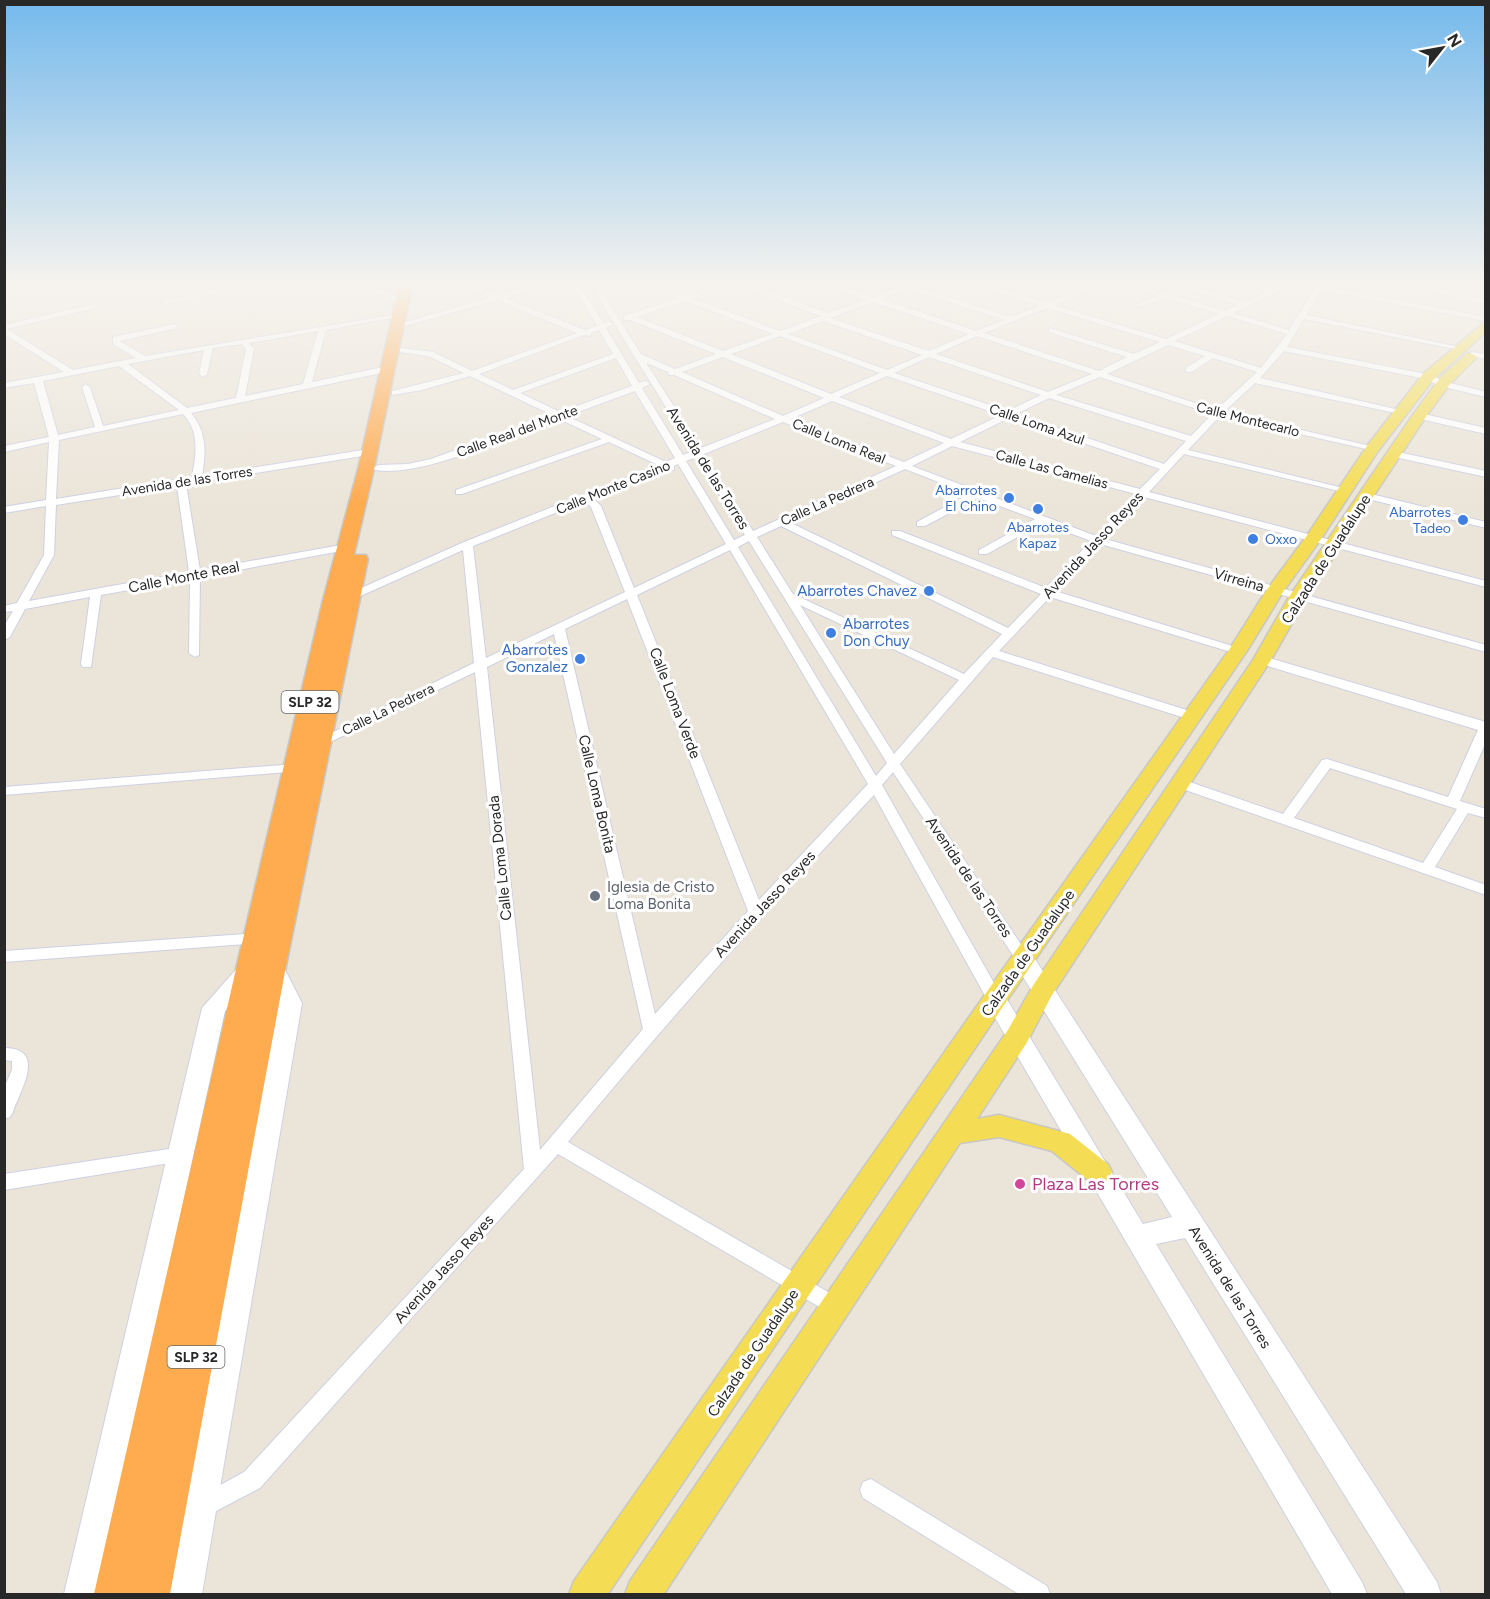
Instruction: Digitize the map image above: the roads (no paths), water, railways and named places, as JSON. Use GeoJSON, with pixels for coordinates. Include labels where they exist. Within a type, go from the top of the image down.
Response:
{"type":"FeatureCollection","features":[{"type":"Feature","properties":{"kind":"highway","name":"SLP 32"},"geometry":{"type":"LineString","coordinates":[[150,1594],[231,1121],[261,967],[319,742],[352,596],[391,356]]}},
{"type":"Feature","properties":{"kind":"highway","name":"SLP 32"},"geometry":{"type":"LineString","coordinates":[[261,967],[258,938],[296,768],[347,547],[395,393],[402,356]]}},
{"type":"Feature","properties":{"kind":"highway","name":"SLP 32"},"geometry":{"type":"LineString","coordinates":[[114,1594],[231,1121]]}},
{"type":"Feature","properties":{"kind":"main road","name":"Calzada de Guadalupe"},"geometry":{"type":"LineString","coordinates":[[587,1594],[995,999],[1077,885],[1152,771],[1238,651],[1286,594],[1324,542],[1410,413],[1435,381],[1470,356]]}},
{"type":"Feature","properties":{"kind":"main road","name":"Calzada de Guadalupe"},"geometry":{"type":"LineString","coordinates":[[643,1594],[1017,1037],[1043,990],[1104,896],[1262,660],[1286,594]]}},
{"type":"Feature","properties":{"kind":"main road"},"geometry":{"type":"LineString","coordinates":[[1077,885],[1104,896]]}},
{"type":"Feature","properties":{"kind":"main road","name":"Avenida de las Torres"},"geometry":{"type":"LineString","coordinates":[[1023,959],[1425,1594]]}},
{"type":"Feature","properties":{"kind":"main road"},"geometry":{"type":"LineString","coordinates":[[80,1594],[214,1008],[261,967],[290,1003],[185,1594]]}},
{"type":"Feature","properties":{"kind":"main road","name":"Avenida de las Torres"},"geometry":{"type":"LineString","coordinates":[[995,999],[1350,1594]]}},
{"type":"Feature","properties":{"kind":"main road"},"geometry":{"type":"LineString","coordinates":[[950,1134],[999,1126],[1060,1142],[1098,1172]]}},
{"type":"Feature","properties":{"kind":"main road"},"geometry":{"type":"LineString","coordinates":[[1137,1238],[1191,1225]]}},
{"type":"Feature","properties":{"kind":"street"},"geometry":{"type":"LineString","coordinates":[[46,356],[72,373]]}},
{"type":"Feature","properties":{"kind":"street"},"geometry":{"type":"LineString","coordinates":[[138,356],[144,359]]}},
{"type":"Feature","properties":{"kind":"street"},"geometry":{"type":"LineString","coordinates":[[4,386],[162,356]]}},
{"type":"Feature","properties":{"kind":"street"},"geometry":{"type":"LineString","coordinates":[[203,374],[207,356]]}},
{"type":"Feature","properties":{"kind":"street"},"geometry":{"type":"LineString","coordinates":[[240,400],[249,356]]}},
{"type":"Feature","properties":{"kind":"street"},"geometry":{"type":"LineString","coordinates":[[307,385],[315,356]]}},
{"type":"Feature","properties":{"kind":"street"},"geometry":{"type":"LineString","coordinates":[[433,356],[692,477]]}},
{"type":"Feature","properties":{"kind":"street"},"geometry":{"type":"LineString","coordinates":[[395,393],[422,388],[520,356]]}},
{"type":"Feature","properties":{"kind":"street"},"geometry":{"type":"LineString","coordinates":[[513,393],[602,356]]}},
{"type":"Feature","properties":{"kind":"street","name":"Avenida de las Torres"},"geometry":{"type":"LineString","coordinates":[[618,356],[875,785],[995,999]]}},
{"type":"Feature","properties":{"kind":"street","name":"Calle Loma Real"},"geometry":{"type":"LineString","coordinates":[[638,356],[783,418],[1097,540]]}},
{"type":"Feature","properties":{"kind":"street","name":"Avenida de las Torres"},"geometry":{"type":"LineString","coordinates":[[638,356],[894,764],[1023,959]]}},
{"type":"Feature","properties":{"kind":"street","name":"Calle Real del Monte"},"geometry":{"type":"LineString","coordinates":[[374,460],[408,467],[434,461],[724,356]]}},
{"type":"Feature","properties":{"kind":"street","name":"Calle Las Camelias"},"geometry":{"type":"LineString","coordinates":[[728,356],[833,398],[953,442],[1485,584]]}},
{"type":"Feature","properties":{"kind":"street","name":"Calle Loma Azul"},"geometry":{"type":"LineString","coordinates":[[838,356],[1166,468]]}},
{"type":"Feature","properties":{"kind":"street","name":"Calle Monte Casino"},"geometry":{"type":"LineString","coordinates":[[352,596],[468,544],[833,398],[925,356]]}},
{"type":"Feature","properties":{"kind":"street"},"geometry":{"type":"LineString","coordinates":[[934,356],[1048,395],[1193,440]]}},
{"type":"Feature","properties":{"kind":"street","name":"Calle Montecarlo"},"geometry":{"type":"LineString","coordinates":[[1039,356],[1218,413],[1485,474]]}},
{"type":"Feature","properties":{"kind":"street"},"geometry":{"type":"LineString","coordinates":[[1130,356],[1134,357]]}},
{"type":"Feature","properties":{"kind":"street","name":"Calle La Pedrera"},"geometry":{"type":"LineString","coordinates":[[319,742],[751,536],[904,466],[1048,395],[1137,356]]}},
{"type":"Feature","properties":{"kind":"street"},"geometry":{"type":"LineString","coordinates":[[1188,370],[1211,356],[1263,371]]}},
{"type":"Feature","properties":{"kind":"street","name":"Avenida Jasso Reyes"},"geometry":{"type":"LineString","coordinates":[[201,1508],[252,1480],[533,1171],[651,1030],[756,912],[894,764],[966,679],[993,653],[1009,633],[1142,492],[1218,413],[1255,380],[1276,356]]}},
{"type":"Feature","properties":{"kind":"street"},"geometry":{"type":"LineString","coordinates":[[1317,356],[1435,381],[1485,395]]}},
{"type":"Feature","properties":{"kind":"street"},"geometry":{"type":"LineString","coordinates":[[121,363],[185,412],[195,424],[200,442],[201,460],[196,479]]}},
{"type":"Feature","properties":{"kind":"street"},"geometry":{"type":"LineString","coordinates":[[4,449],[388,369]]}},
{"type":"Feature","properties":{"kind":"street"},"geometry":{"type":"LineString","coordinates":[[4,637],[50,555],[50,502],[54,439],[38,380]]}},
{"type":"Feature","properties":{"kind":"street"},"geometry":{"type":"LineString","coordinates":[[1255,380],[1485,431]]}},
{"type":"Feature","properties":{"kind":"street"},"geometry":{"type":"LineString","coordinates":[[86,387],[100,429]]}},
{"type":"Feature","properties":{"kind":"street"},"geometry":{"type":"LineString","coordinates":[[459,492],[610,439]]}},
{"type":"Feature","properties":{"kind":"street"},"geometry":{"type":"LineString","coordinates":[[1182,452],[1485,525]]}},
{"type":"Feature","properties":{"kind":"street","name":"Avenida de las Torres"},"geometry":{"type":"LineString","coordinates":[[4,510],[196,479],[374,460]]}},
{"type":"Feature","properties":{"kind":"street"},"geometry":{"type":"LineString","coordinates":[[181,483],[195,574],[195,653]]}},
{"type":"Feature","properties":{"kind":"street"},"geometry":{"type":"LineString","coordinates":[[921,524],[977,494]]}},
{"type":"Feature","properties":{"kind":"street","name":"Calle Loma Verde"},"geometry":{"type":"LineString","coordinates":[[587,498],[596,506],[632,593],[756,912]]}},
{"type":"Feature","properties":{"kind":"street"},"geometry":{"type":"LineString","coordinates":[[983,552],[1043,519]]}},
{"type":"Feature","properties":{"kind":"street"},"geometry":{"type":"LineString","coordinates":[[781,522],[1009,633]]}},
{"type":"Feature","properties":{"kind":"street"},"geometry":{"type":"LineString","coordinates":[[896,533],[1049,593],[1238,651]]}},
{"type":"Feature","properties":{"kind":"street","name":"Virreina"},"geometry":{"type":"LineString","coordinates":[[1097,540],[1485,649]]}},
{"type":"Feature","properties":{"kind":"street","name":"Calle Loma Dorada"},"geometry":{"type":"LineString","coordinates":[[468,544],[533,1171]]}},
{"type":"Feature","properties":{"kind":"street","name":"Calle Monte Real"},"geometry":{"type":"LineString","coordinates":[[4,609],[347,547]]}},
{"type":"Feature","properties":{"kind":"street"},"geometry":{"type":"LineString","coordinates":[[87,664],[96,594]]}},
{"type":"Feature","properties":{"kind":"street"},"geometry":{"type":"LineString","coordinates":[[788,595],[966,679]]}},
{"type":"Feature","properties":{"kind":"street","name":"Calle Loma Bonita"},"geometry":{"type":"LineString","coordinates":[[559,628],[651,1030]]}},
{"type":"Feature","properties":{"kind":"street"},"geometry":{"type":"LineString","coordinates":[[993,653],[1192,716]]}},
{"type":"Feature","properties":{"kind":"street"},"geometry":{"type":"LineString","coordinates":[[1262,660],[1485,727],[1459,805],[1426,870]]}},
{"type":"Feature","properties":{"kind":"street"},"geometry":{"type":"LineString","coordinates":[[1286,820],[1327,763],[1485,814]]}},
{"type":"Feature","properties":{"kind":"street"},"geometry":{"type":"LineString","coordinates":[[4,791],[296,768]]}},
{"type":"Feature","properties":{"kind":"street"},"geometry":{"type":"LineString","coordinates":[[1179,783],[1485,890]]}},
{"type":"Feature","properties":{"kind":"street"},"geometry":{"type":"LineString","coordinates":[[4,957],[258,938]]}},
{"type":"Feature","properties":{"kind":"street"},"geometry":{"type":"LineString","coordinates":[[4,1054],[14,1054],[20,1058],[20,1070],[4,1112]]}},
{"type":"Feature","properties":{"kind":"street"},"geometry":{"type":"LineString","coordinates":[[556,1144],[835,1306]]}},
{"type":"Feature","properties":{"kind":"street"},"geometry":{"type":"LineString","coordinates":[[4,1182],[182,1154]]}},
{"type":"Feature","properties":{"kind":"street"},"geometry":{"type":"LineString","coordinates":[[871,1490],[1039,1594]]}},
{"type":"Feature","properties":{"kind":"place","name":"Abarrotes El Chino"},"geometry":{"type":"Point","coordinates":[1009,498]}},
{"type":"Feature","properties":{"kind":"place","name":"Abarrotes Kapaz"},"geometry":{"type":"Point","coordinates":[1038,509]}},
{"type":"Feature","properties":{"kind":"place","name":"Abarrotes Tadeo"},"geometry":{"type":"Point","coordinates":[1463,520]}},
{"type":"Feature","properties":{"kind":"place","name":"Oxxo"},"geometry":{"type":"Point","coordinates":[1253,539]}},
{"type":"Feature","properties":{"kind":"place","name":"Abarrotes Chavez"},"geometry":{"type":"Point","coordinates":[929,591]}},
{"type":"Feature","properties":{"kind":"place","name":"Abarrotes Don Chuy"},"geometry":{"type":"Point","coordinates":[831,633]}},
{"type":"Feature","properties":{"kind":"place","name":"Abarrotes Gonzalez"},"geometry":{"type":"Point","coordinates":[580,659]}},
{"type":"Feature","properties":{"kind":"place","name":"Iglesia de Cristo Loma Bonita"},"geometry":{"type":"Point","coordinates":[595,896]}},
{"type":"Feature","properties":{"kind":"place","name":"Plaza Las Torres"},"geometry":{"type":"Point","coordinates":[1020,1184]}}]}
